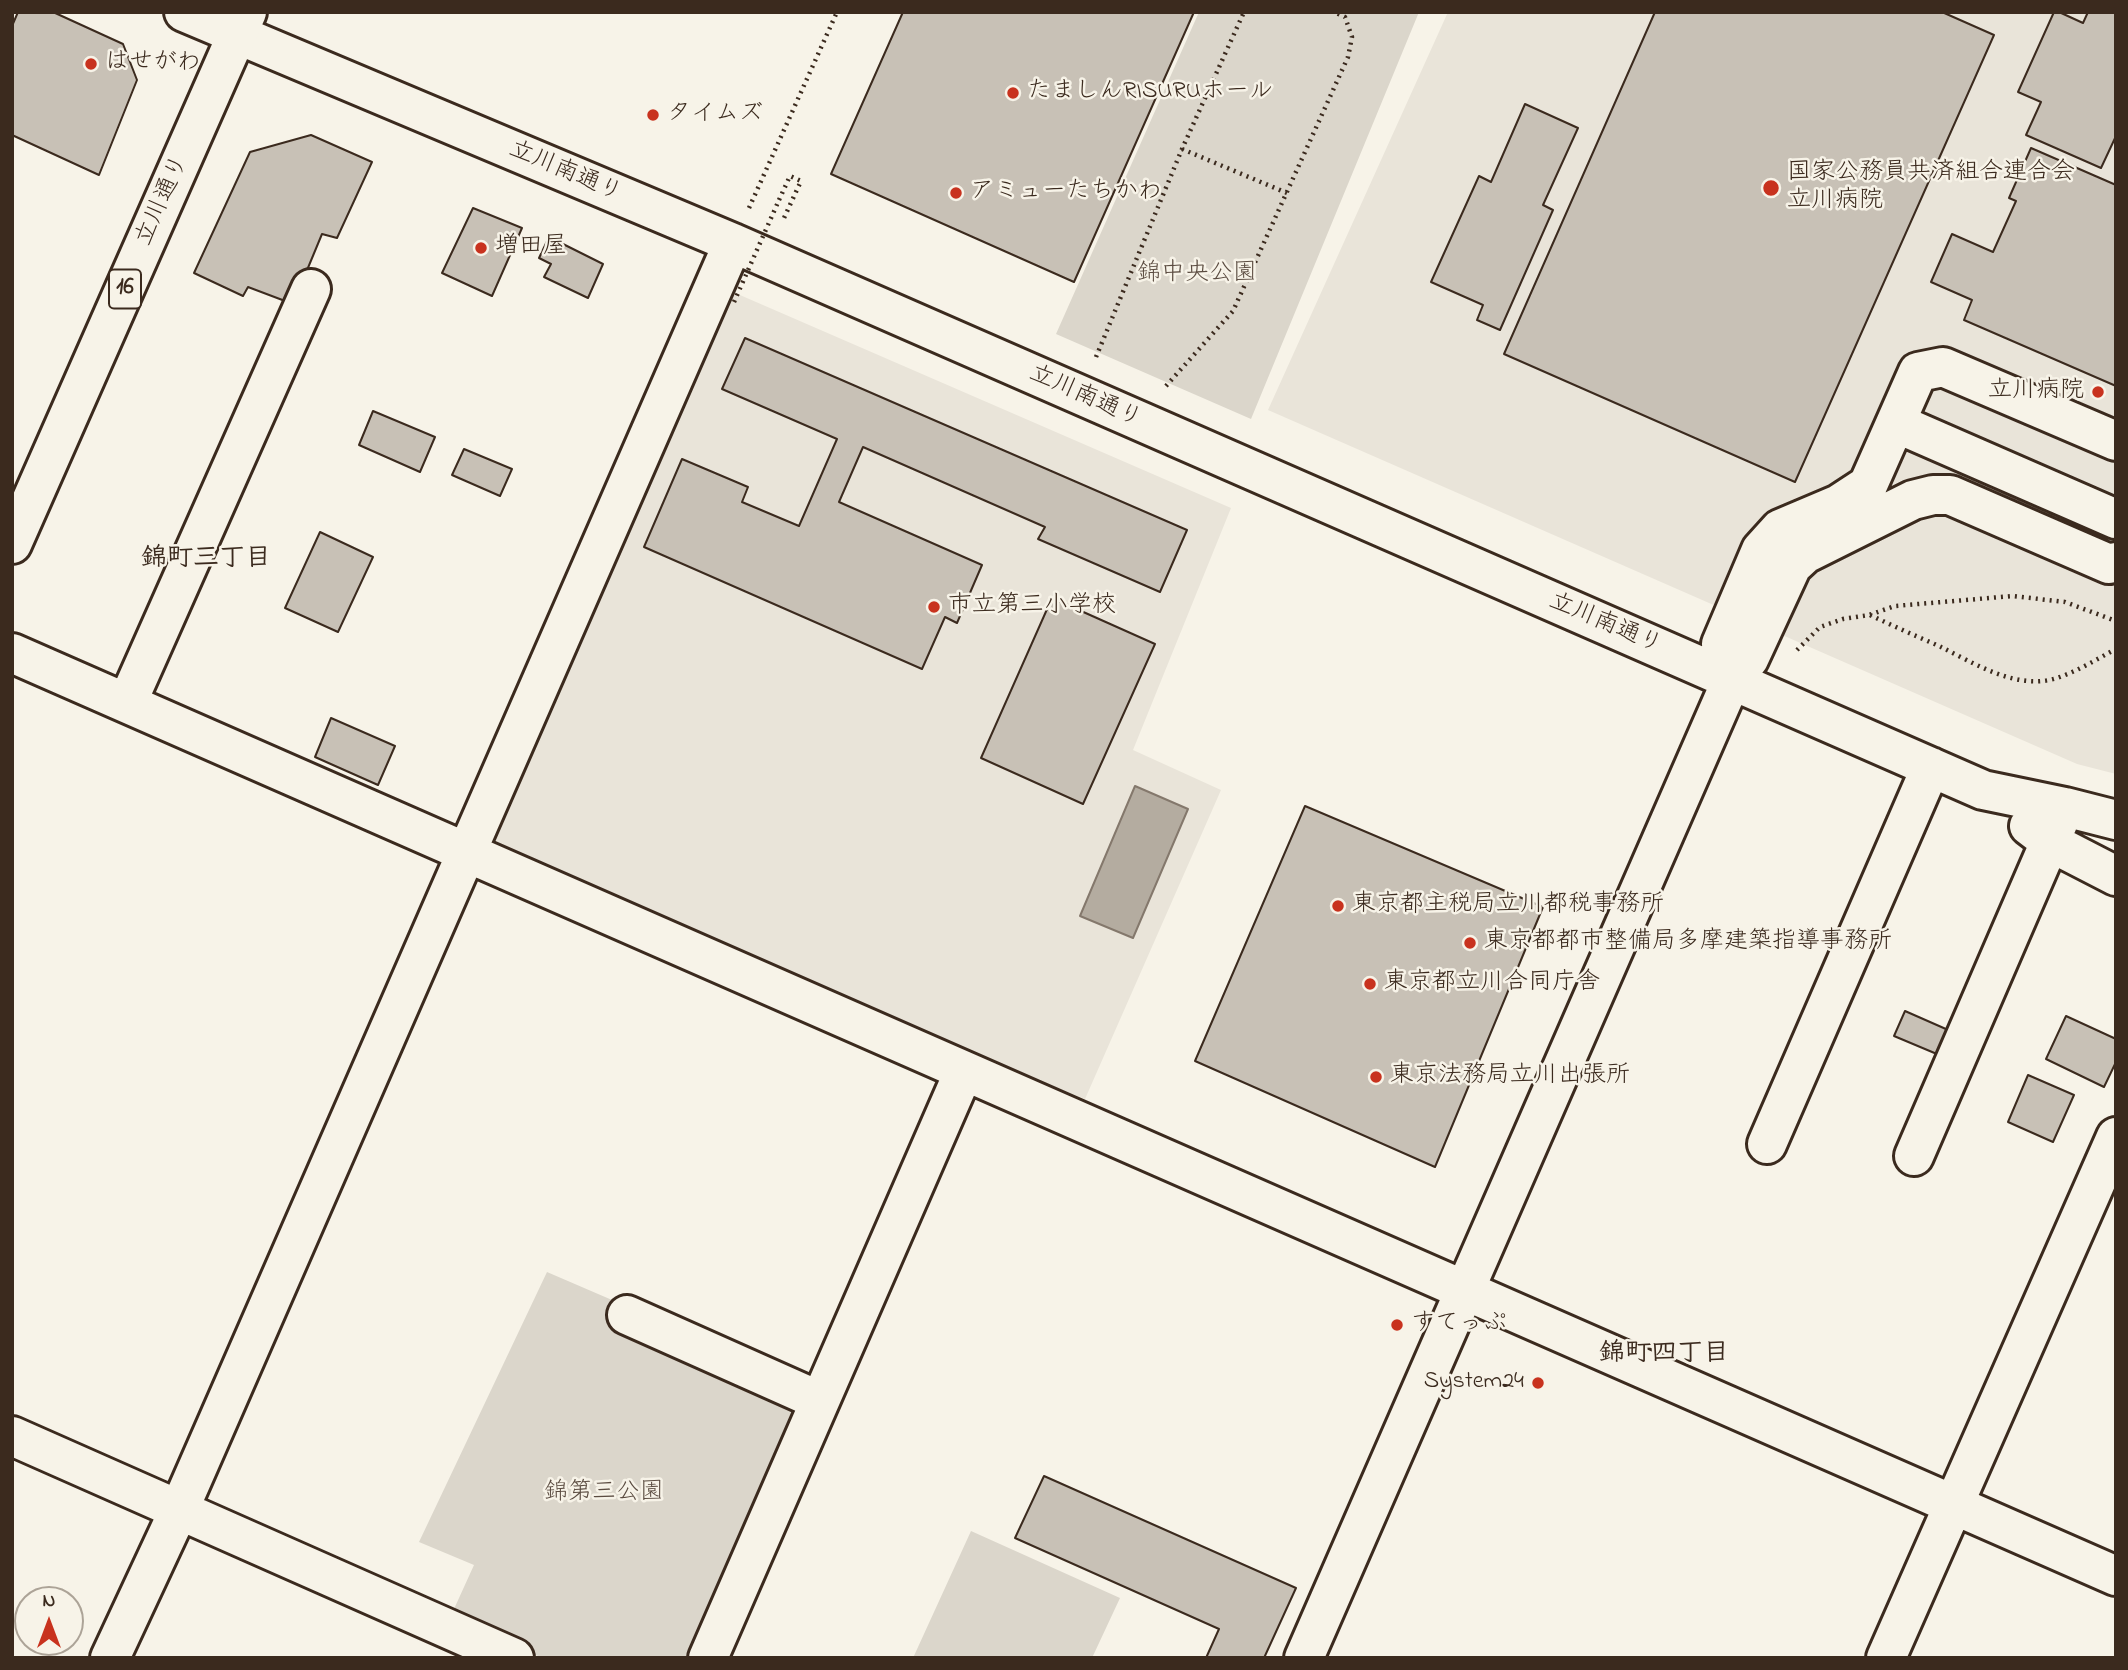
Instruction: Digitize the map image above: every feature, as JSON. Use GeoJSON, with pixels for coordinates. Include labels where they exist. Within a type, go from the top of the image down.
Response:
{"type":"FeatureCollection","features":[{"type":"Feature","properties":{"kind":"street","name":"立川南通り"},"geometry":{"type":"LineString","coordinates":[[184,12],[242,24],[1235,464],[1983,790],[2116,820]]}},
{"type":"Feature","properties":{"kind":"street","name":"立川通り"},"geometry":{"type":"LineString","coordinates":[[12,544],[242,24]]}},
{"type":"Feature","properties":{"kind":"street"},"geometry":{"type":"LineString","coordinates":[[110,1658],[179,1510],[733,243]]}},
{"type":"Feature","properties":{"kind":"street"},"geometry":{"type":"LineString","coordinates":[[127,703],[311,289]]}},
{"type":"Feature","properties":{"kind":"street"},"geometry":{"type":"LineString","coordinates":[[1732,679],[1721,644],[1761,551],[1780,529],[1839,504],[1868,485],[1918,372],[1943,367],[2116,441]]}},
{"type":"Feature","properties":{"kind":"street"},"geometry":{"type":"LineString","coordinates":[[1896,423],[2116,519]]}},
{"type":"Feature","properties":{"kind":"street"},"geometry":{"type":"LineString","coordinates":[[1304,1658],[1732,679],[1749,659],[1792,566],[1805,554],[1913,500],[1933,495],[1950,495],[2109,564],[2116,562]]}},
{"type":"Feature","properties":{"kind":"street"},"geometry":{"type":"LineString","coordinates":[[12,653],[2116,1576]]}},
{"type":"Feature","properties":{"kind":"street"},"geometry":{"type":"LineString","coordinates":[[1767,1144],[1931,767]]}},
{"type":"Feature","properties":{"kind":"street","name":"立川南通り"},"geometry":{"type":"LineString","coordinates":[[1983,790],[2050,842],[2116,876]]}},
{"type":"Feature","properties":{"kind":"street"},"geometry":{"type":"LineString","coordinates":[[1914,1156],[2065,807]]}},
{"type":"Feature","properties":{"kind":"street"},"geometry":{"type":"LineString","coordinates":[[708,1658],[964,1071]]}},
{"type":"Feature","properties":{"kind":"street"},"geometry":{"type":"LineString","coordinates":[[1886,1658],[2116,1137]]}},
{"type":"Feature","properties":{"kind":"street"},"geometry":{"type":"LineString","coordinates":[[627,1315],[820,1401]]}},
{"type":"Feature","properties":{"kind":"street"},"geometry":{"type":"LineString","coordinates":[[12,1436],[179,1510],[454,1646],[514,1658]]}},
{"type":"Feature","properties":{"kind":"path"},"geometry":{"type":"LineString","coordinates":[[749,208],[837,12]]}},
{"type":"Feature","properties":{"kind":"path"},"geometry":{"type":"LineString","coordinates":[[1096,357],[1182,149],[1244,12]]}},
{"type":"Feature","properties":{"kind":"path"},"geometry":{"type":"LineString","coordinates":[[1166,386],[1233,311],[1287,193],[1348,57],[1352,37],[1345,17],[1334,12]]}},
{"type":"Feature","properties":{"kind":"path"},"geometry":{"type":"LineString","coordinates":[[1182,149],[1287,193]]}},
{"type":"Feature","properties":{"kind":"path"},"geometry":{"type":"LineString","coordinates":[[734,302],[790,176],[801,181],[784,218]]}},
{"type":"Feature","properties":{"kind":"path"},"geometry":{"type":"LineString","coordinates":[[1789,659],[1820,627],[1895,606],[2013,596],[2065,602],[2116,621]]}},
{"type":"Feature","properties":{"kind":"path"},"geometry":{"type":"LineString","coordinates":[[1869,615],[1942,647],[1968,662],[2008,677],[2034,682],[2056,679],[2116,649]]}},
{"type":"Feature","properties":{"kind":"shaded area"},"geometry":{"type":"Polygon","coordinates":[[[1448,12],[2116,12],[2116,774],[2077,764],[1268,410],[1448,12]]]}},
{"type":"Feature","properties":{"kind":"shaded area"},"geometry":{"type":"Polygon","coordinates":[[[733,292],[1231,508],[1133,750],[1221,790],[1085,1099],[466,852],[733,292]]]}},
{"type":"Feature","properties":{"kind":"shaded area"},"geometry":{"type":"Polygon","coordinates":[[[1135,786],[1188,809],[1133,938],[1080,916],[1135,786]]]}},
{"type":"Feature","properties":{"kind":"green space","name":"錦中央公園"},"geometry":{"type":"Polygon","coordinates":[[[1199,12],[1419,12],[1251,419],[1056,334],[1199,12]]]}},
{"type":"Feature","properties":{"kind":"green space","name":"錦第三公園"},"geometry":{"type":"Polygon","coordinates":[[[547,1272],[619,1303],[806,1403],[693,1658],[543,1658],[449,1620],[474,1565],[419,1542],[547,1272]]]}},
{"type":"Feature","properties":{"kind":"green space"},"geometry":{"type":"Polygon","coordinates":[[[971,1531],[1120,1598],[1092,1658],[913,1658],[971,1531]]]}},
{"type":"Feature","properties":{"kind":"building"},"geometry":{"type":"Polygon","coordinates":[[[18,12],[53,12],[123,44],[137,80],[99,175],[12,135],[12,26],[18,12]]]}},
{"type":"Feature","properties":{"kind":"building","name":"たましんRISURUホール"},"geometry":{"type":"Polygon","coordinates":[[[903,12],[1194,12],[1074,282],[831,174],[903,12]]]}},
{"type":"Feature","properties":{"kind":"building"},"geometry":{"type":"Polygon","coordinates":[[[1655,12],[1942,12],[1994,35],[1795,482],[1504,354],[1655,12]]]}},
{"type":"Feature","properties":{"kind":"building"},"geometry":{"type":"Polygon","coordinates":[[[2054,12],[2083,23],[2088,12],[2116,12],[2116,136],[2101,168],[2026,135],[2041,102],[2018,92],[2054,12]]]}},
{"type":"Feature","properties":{"kind":"building"},"geometry":{"type":"Polygon","coordinates":[[[1525,104],[1578,128],[1543,205],[1553,210],[1500,330],[1477,320],[1483,305],[1431,282],[1479,176],[1491,182],[1525,104]]]}},
{"type":"Feature","properties":{"kind":"building"},"geometry":{"type":"Polygon","coordinates":[[[311,135],[372,162],[337,238],[322,234],[293,304],[248,287],[243,296],[194,273],[250,152],[311,135]]]}},
{"type":"Feature","properties":{"kind":"building"},"geometry":{"type":"Polygon","coordinates":[[[2031,148],[2116,185],[2116,386],[1964,320],[1972,300],[1931,282],[1952,234],[1993,252],[2016,201],[2009,198],[2031,148]]]}},
{"type":"Feature","properties":{"kind":"building"},"geometry":{"type":"Polygon","coordinates":[[[473,208],[522,228],[492,296],[442,273],[473,208]]]}},
{"type":"Feature","properties":{"kind":"building"},"geometry":{"type":"Polygon","coordinates":[[[549,237],[603,264],[588,298],[544,277],[551,264],[539,258],[549,237]]]}},
{"type":"Feature","properties":{"kind":"building"},"geometry":{"type":"Polygon","coordinates":[[[745,338],[1187,530],[1160,592],[1038,539],[1045,527],[863,447],[839,502],[982,565],[957,623],[945,617],[922,669],[644,547],[682,459],[748,487],[742,502],[799,526],[837,439],[722,389],[745,338]]]}},
{"type":"Feature","properties":{"kind":"building"},"geometry":{"type":"Polygon","coordinates":[[[373,411],[435,437],[420,472],[359,445],[373,411]]]}},
{"type":"Feature","properties":{"kind":"building"},"geometry":{"type":"Polygon","coordinates":[[[464,449],[512,469],[500,496],[452,475],[464,449]]]}},
{"type":"Feature","properties":{"kind":"building"},"geometry":{"type":"Polygon","coordinates":[[[320,532],[373,557],[338,632],[285,608],[320,532]]]}},
{"type":"Feature","properties":{"kind":"building"},"geometry":{"type":"Polygon","coordinates":[[[1052,598],[1155,644],[1083,804],[981,758],[1052,598]]]}},
{"type":"Feature","properties":{"kind":"building"},"geometry":{"type":"Polygon","coordinates":[[[331,718],[395,746],[378,785],[315,757],[331,718]]]}},
{"type":"Feature","properties":{"kind":"building","name":"東京都立川合同庁舎"},"geometry":{"type":"Polygon","coordinates":[[[1305,806],[1543,907],[1435,1167],[1195,1061],[1305,806]]]}},
{"type":"Feature","properties":{"kind":"building"},"geometry":{"type":"Polygon","coordinates":[[[1905,1011],[1955,1033],[1944,1057],[1894,1036],[1905,1011]]]}},
{"type":"Feature","properties":{"kind":"building"},"geometry":{"type":"Polygon","coordinates":[[[2066,1016],[2116,1039],[2116,1062],[2104,1087],[2046,1059],[2066,1016]]]}},
{"type":"Feature","properties":{"kind":"building"},"geometry":{"type":"Polygon","coordinates":[[[2028,1075],[2074,1095],[2053,1142],[2008,1122],[2028,1075]]]}},
{"type":"Feature","properties":{"kind":"building"},"geometry":{"type":"Polygon","coordinates":[[[1044,1476],[1296,1588],[1264,1658],[1206,1658],[1219,1629],[1015,1538],[1044,1476]]]}},
{"type":"Feature","properties":{"kind":"place","name":"はせがわ"},"geometry":{"type":"Point","coordinates":[91,64]}},
{"type":"Feature","properties":{"kind":"place","name":"たましんRISURUホール"},"geometry":{"type":"Point","coordinates":[1013,93]}},
{"type":"Feature","properties":{"kind":"place","name":"タイムズ"},"geometry":{"type":"Point","coordinates":[653,115]}},
{"type":"Feature","properties":{"kind":"place","name":"国家公務員共済組合連合会 立川病院"},"geometry":{"type":"Point","coordinates":[1771,188]}},
{"type":"Feature","properties":{"kind":"place","name":"アミューたちかわ"},"geometry":{"type":"Point","coordinates":[956,193]}},
{"type":"Feature","properties":{"kind":"place","name":"増田屋"},"geometry":{"type":"Point","coordinates":[481,248]}},
{"type":"Feature","properties":{"kind":"place","name":"立川病院"},"geometry":{"type":"Point","coordinates":[2098,392]}},
{"type":"Feature","properties":{"kind":"place","name":"市立第三小学校"},"geometry":{"type":"Point","coordinates":[934,607]}},
{"type":"Feature","properties":{"kind":"place","name":"東京都主税局立川都税事務所"},"geometry":{"type":"Point","coordinates":[1338,906]}},
{"type":"Feature","properties":{"kind":"place","name":"東京都都市整備局多摩建築指導事務所"},"geometry":{"type":"Point","coordinates":[1470,943]}},
{"type":"Feature","properties":{"kind":"place","name":"東京都立川合同庁舎"},"geometry":{"type":"Point","coordinates":[1370,984]}},
{"type":"Feature","properties":{"kind":"place","name":"東京法務局立川出張所"},"geometry":{"type":"Point","coordinates":[1376,1077]}},
{"type":"Feature","properties":{"kind":"place","name":"すてっぷ"},"geometry":{"type":"Point","coordinates":[1397,1325]}},
{"type":"Feature","properties":{"kind":"place","name":"System24"},"geometry":{"type":"Point","coordinates":[1538,1383]}},
{"type":"Feature","properties":{"kind":"district","name":"錦町三丁目"},"geometry":{"type":"Point","coordinates":[206,561]}},
{"type":"Feature","properties":{"kind":"district","name":"錦町四丁目"},"geometry":{"type":"Point","coordinates":[1664,1356]}}]}
